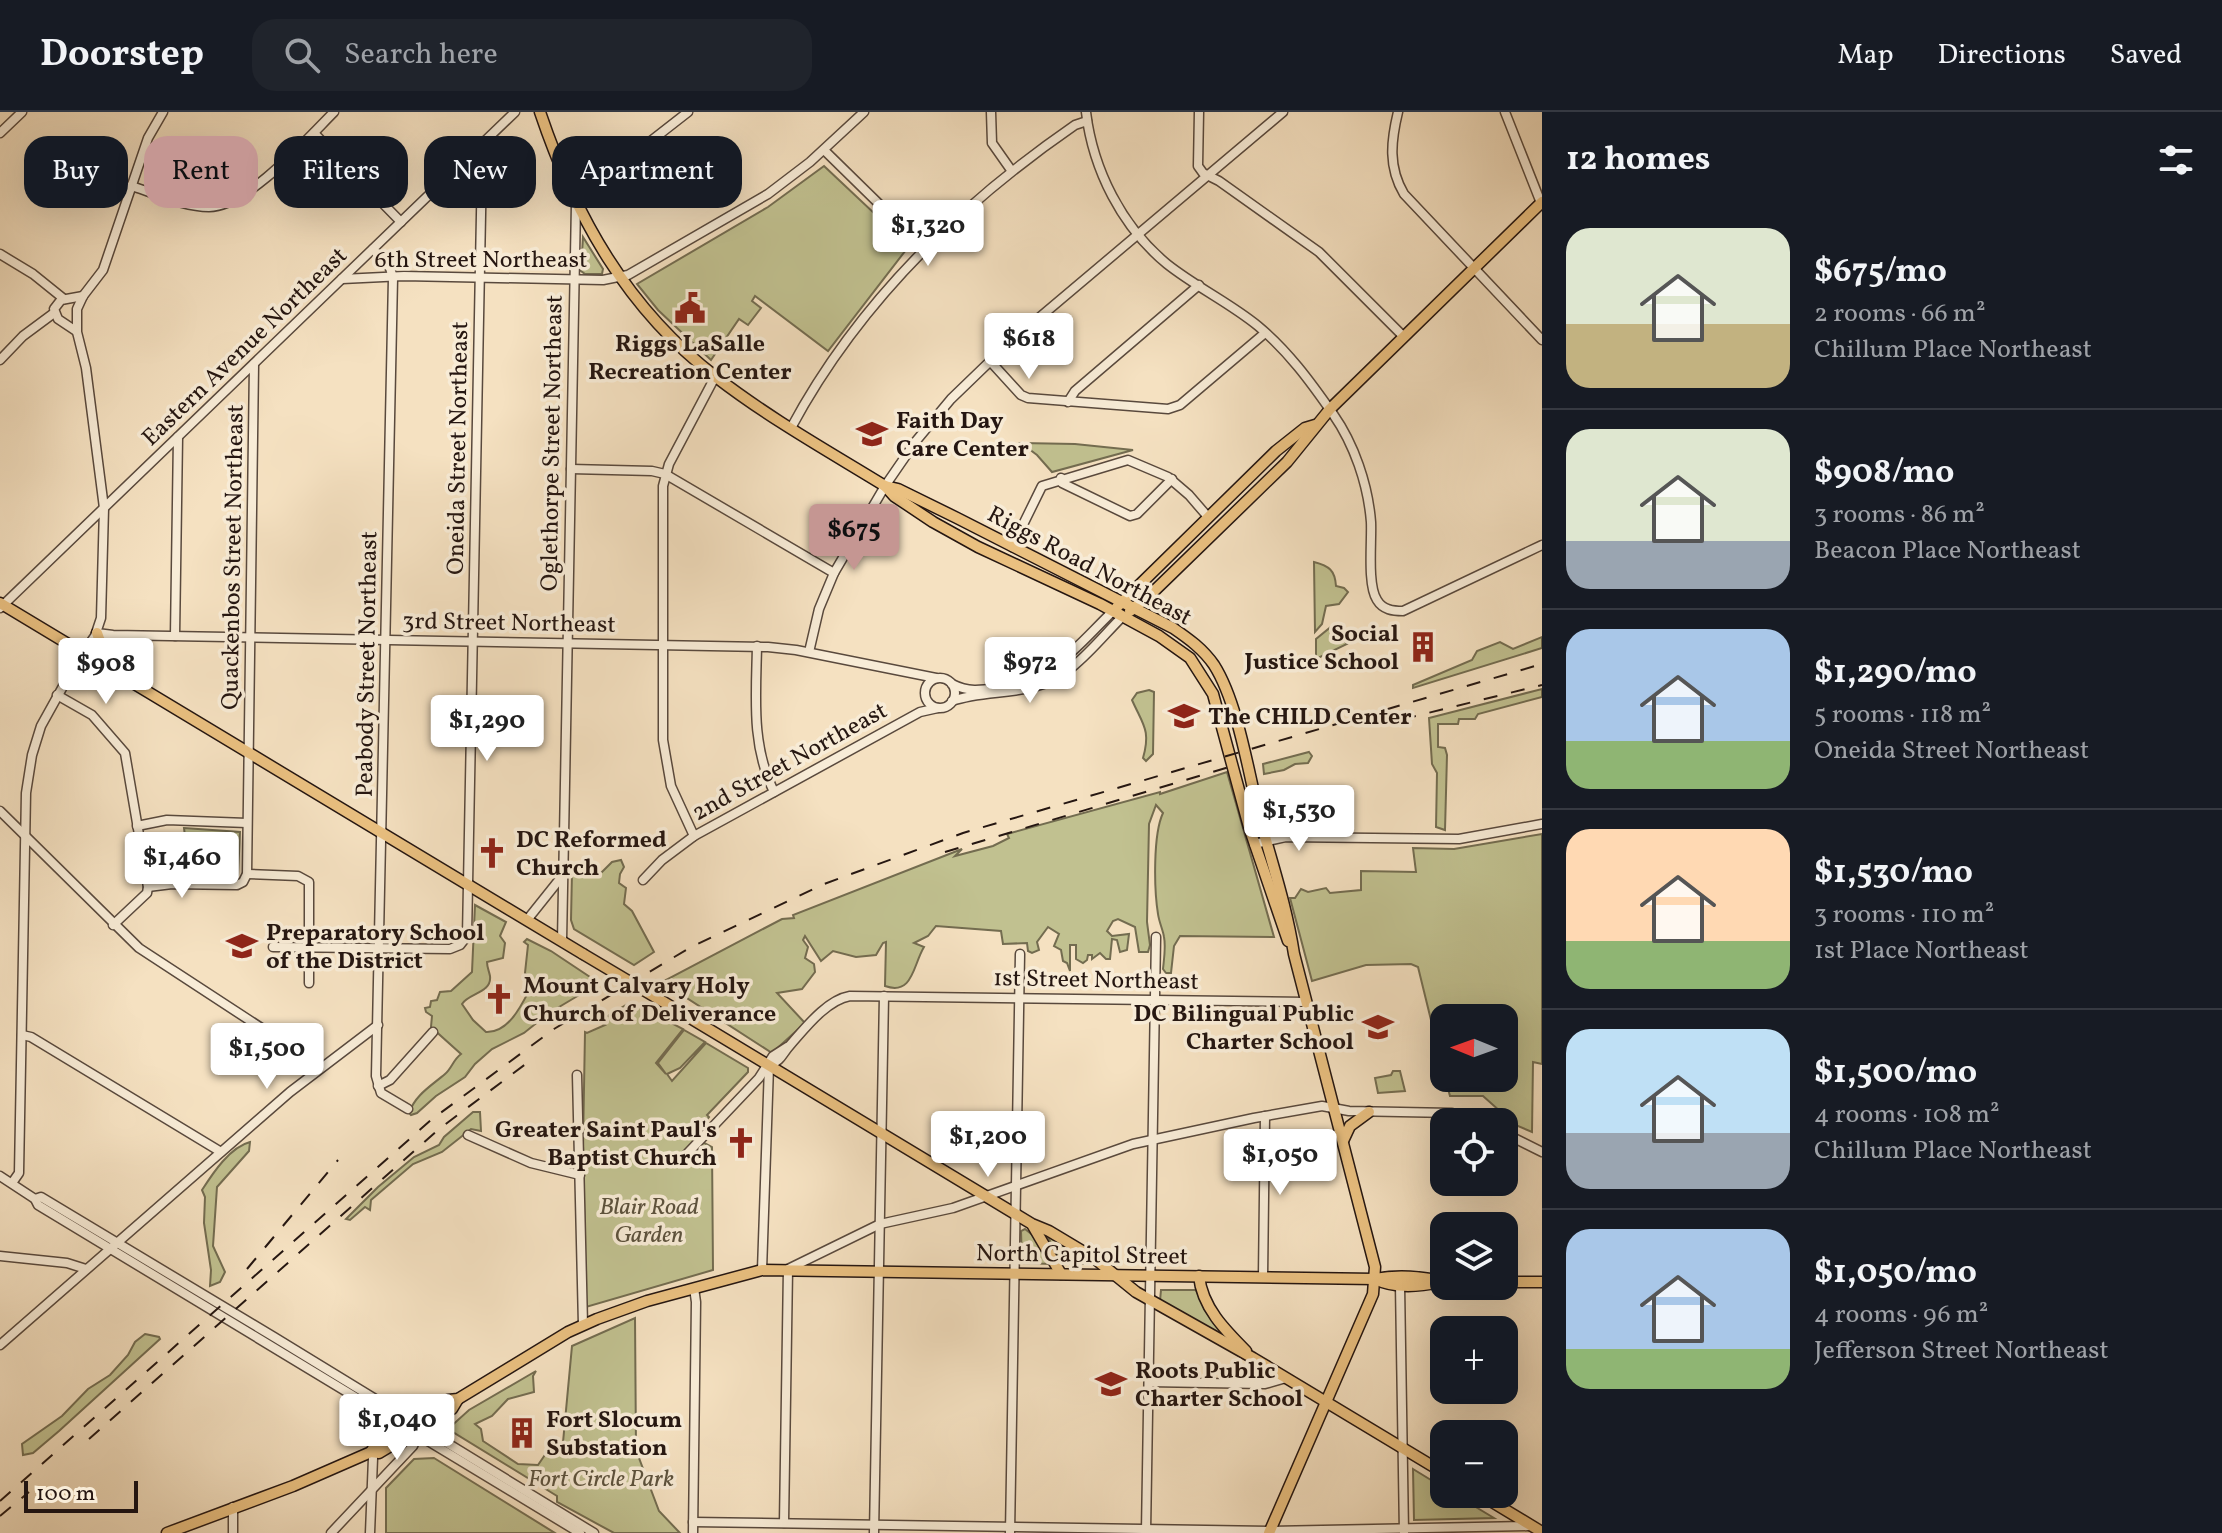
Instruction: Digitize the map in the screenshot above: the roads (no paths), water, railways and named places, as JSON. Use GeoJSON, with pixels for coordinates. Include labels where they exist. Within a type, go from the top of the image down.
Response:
{"type":"FeatureCollection","features":[{"type":"Feature","properties":{"kind":"main road","name":"Riggs Road Northeast"},"geometry":{"type":"LineString","coordinates":[[540,112],[552,143]]}},
{"type":"Feature","properties":{"kind":"main road"},"geometry":{"type":"LineString","coordinates":[[1117,615],[1121,602],[1208,517],[1276,451],[1305,428],[1315,425],[1541,202]]}},
{"type":"Feature","properties":{"kind":"main road","name":"Riggs Road Northeast"},"geometry":{"type":"LineString","coordinates":[[578,208],[619,278],[669,336],[715,377],[885,486],[894,496],[933,522],[1159,636],[1185,654],[1207,682],[1221,719],[1254,844],[1279,922],[1294,954]]}},
{"type":"Feature","properties":{"kind":"main road"},"geometry":{"type":"LineString","coordinates":[[1117,615],[1133,608],[1287,462],[1314,432],[1315,425]]}},
{"type":"Feature","properties":{"kind":"main road","name":"Riggs Road Northeast"},"geometry":{"type":"LineString","coordinates":[[885,486],[898,489],[1185,636],[1204,651],[1215,666],[1229,701],[1288,917],[1306,1002],[1375,1259],[1375,1279]]}},
{"type":"Feature","properties":{"kind":"main road"},"geometry":{"type":"LineString","coordinates":[[1,604],[1015,1214],[1094,1258],[1150,1301],[1253,1358],[1430,1464]]}},
{"type":"Feature","properties":{"kind":"main road"},"geometry":{"type":"LineString","coordinates":[[97,633],[109,667]]}},
{"type":"Feature","properties":{"kind":"main road"},"geometry":{"type":"LineString","coordinates":[[1343,1141],[1350,1126],[1369,1112]]}},
{"type":"Feature","properties":{"kind":"main road"},"geometry":{"type":"LineString","coordinates":[[1032,1224],[1061,1274]]}},
{"type":"Feature","properties":{"kind":"main road","name":"North Capitol Street"},"geometry":{"type":"LineString","coordinates":[[167,1533],[307,1481],[371,1452],[376,1444],[452,1409],[458,1399],[583,1325],[628,1306],[762,1270],[1375,1279]]}},
{"type":"Feature","properties":{"kind":"main road"},"geometry":{"type":"LineString","coordinates":[[1199,1276],[1203,1294],[1214,1315],[1253,1358]]}},
{"type":"Feature","properties":{"kind":"main road"},"geometry":{"type":"LineString","coordinates":[[1375,1279],[1418,1276],[1430,1278]]}},
{"type":"Feature","properties":{"kind":"main road"},"geometry":{"type":"LineString","coordinates":[[1375,1279],[1389,1285],[1430,1284]]}},
{"type":"Feature","properties":{"kind":"main road"},"geometry":{"type":"LineString","coordinates":[[1270,1532],[1373,1294],[1375,1279]]}},
{"type":"Feature","properties":{"kind":"main road"},"geometry":{"type":"LineString","coordinates":[[1518,1282],[1542,1282]]}},
{"type":"Feature","properties":{"kind":"main road"},"geometry":{"type":"LineString","coordinates":[[1502,1508],[1537,1529]]}},
{"type":"Feature","properties":{"kind":"street"},"geometry":{"type":"LineString","coordinates":[[0,133],[22,112]]}},
{"type":"Feature","properties":{"kind":"street"},"geometry":{"type":"LineString","coordinates":[[12,1183],[19,1173],[27,787],[32,755],[41,726],[97,633],[101,618],[104,508],[86,368],[77,332],[77,313],[83,296],[103,270],[148,138],[163,112]]}},
{"type":"Feature","properties":{"kind":"street"},"geometry":{"type":"LineString","coordinates":[[131,186],[198,206],[227,205],[256,185],[334,112]]}},
{"type":"Feature","properties":{"kind":"street","name":"Eastern Avenue Northeast"},"geometry":{"type":"LineString","coordinates":[[490,136],[515,112]]}},
{"type":"Feature","properties":{"kind":"street"},"geometry":{"type":"LineString","coordinates":[[657,136],[688,112]]}},
{"type":"Feature","properties":{"kind":"street"},"geometry":{"type":"LineString","coordinates":[[619,278],[633,273],[753,203],[824,150],[864,112]]}},
{"type":"Feature","properties":{"kind":"street"},"geometry":{"type":"LineString","coordinates":[[991,112],[992,143],[1011,170]]}},
{"type":"Feature","properties":{"kind":"street"},"geometry":{"type":"LineString","coordinates":[[1199,112],[1198,166],[1201,172],[1210,175],[1319,252],[1404,337]]}},
{"type":"Feature","properties":{"kind":"street"},"geometry":{"type":"LineString","coordinates":[[809,652],[819,609],[834,573],[885,486],[938,415],[990,361],[1283,112]]}},
{"type":"Feature","properties":{"kind":"street"},"geometry":{"type":"LineString","coordinates":[[1398,112],[1392,154],[1399,186],[1413,207],[1542,340]]}},
{"type":"Feature","properties":{"kind":"street"},"geometry":{"type":"LineString","coordinates":[[1505,112],[1541,202]]}},
{"type":"Feature","properties":{"kind":"street"},"geometry":{"type":"LineString","coordinates":[[791,428],[841,347],[924,248],[1011,170],[1087,116],[1093,148],[1107,185],[1138,235],[1167,264],[1228,304],[1265,333],[1301,369],[1330,409],[1350,444],[1367,498],[1373,592],[1378,602],[1391,611],[1413,607],[1542,545]]}},
{"type":"Feature","properties":{"kind":"street"},"geometry":{"type":"LineString","coordinates":[[314,133],[401,222]]}},
{"type":"Feature","properties":{"kind":"street"},"geometry":{"type":"LineString","coordinates":[[824,150],[924,248]]}},
{"type":"Feature","properties":{"kind":"street","name":"Eastern Avenue Northeast"},"geometry":{"type":"LineString","coordinates":[[1,604],[424,200]]}},
{"type":"Feature","properties":{"kind":"street","name":"Oneida Street Northeast"},"geometry":{"type":"LineString","coordinates":[[381,948],[450,949],[465,941],[468,930],[481,208]]}},
{"type":"Feature","properties":{"kind":"street","name":"Oglethorpe Street Northeast"},"geometry":{"type":"LineString","coordinates":[[562,941],[575,208]]}},
{"type":"Feature","properties":{"kind":"street"},"geometry":{"type":"LineString","coordinates":[[373,249],[390,268],[393,278]]}},
{"type":"Feature","properties":{"kind":"street"},"geometry":{"type":"LineString","coordinates":[[0,254],[67,299],[77,313]]}},
{"type":"Feature","properties":{"kind":"street","name":"Peabody Street Northeast"},"geometry":{"type":"LineString","coordinates":[[378,1086],[376,1064],[381,948],[393,278]]}},
{"type":"Feature","properties":{"kind":"street","name":"6th Street Northeast"},"geometry":{"type":"LineString","coordinates":[[342,279],[619,278]]}},
{"type":"Feature","properties":{"kind":"street"},"geometry":{"type":"LineString","coordinates":[[1068,402],[1075,391],[1199,285]]}},
{"type":"Feature","properties":{"kind":"street"},"geometry":{"type":"LineString","coordinates":[[51,291],[59,315],[77,332]]}},
{"type":"Feature","properties":{"kind":"street"},"geometry":{"type":"LineString","coordinates":[[67,299],[83,296]]}},
{"type":"Feature","properties":{"kind":"street"},"geometry":{"type":"LineString","coordinates":[[59,315],[67,299]]}},
{"type":"Feature","properties":{"kind":"street"},"geometry":{"type":"LineString","coordinates":[[0,360],[23,336],[59,315],[77,313]]}},
{"type":"Feature","properties":{"kind":"street"},"geometry":{"type":"LineString","coordinates":[[990,361],[1025,398],[1164,409],[1176,407],[1265,333]]}},
{"type":"Feature","properties":{"kind":"street","name":"Quackenbos Street Northeast"},"geometry":{"type":"LineString","coordinates":[[247,874],[254,364]]}},
{"type":"Feature","properties":{"kind":"street"},"geometry":{"type":"LineString","coordinates":[[694,836],[677,803],[665,760],[665,474],[715,377]]}},
{"type":"Feature","properties":{"kind":"street"},"geometry":{"type":"LineString","coordinates":[[175,636],[178,437]]}},
{"type":"Feature","properties":{"kind":"street"},"geometry":{"type":"LineString","coordinates":[[1012,547],[1040,488],[1046,483],[1124,459],[1172,479],[1208,517]]}},
{"type":"Feature","properties":{"kind":"street"},"geometry":{"type":"LineString","coordinates":[[571,469],[665,474],[834,573]]}},
{"type":"Feature","properties":{"kind":"street"},"geometry":{"type":"LineString","coordinates":[[1061,478],[1062,483],[1130,516],[1137,514],[1172,479]]}},
{"type":"Feature","properties":{"kind":"street"},"geometry":{"type":"LineString","coordinates":[[925,694],[929,683],[936,678],[972,691],[1035,679],[1117,615]]}},
{"type":"Feature","properties":{"kind":"street"},"geometry":{"type":"LineString","coordinates":[[952,701],[1029,688],[1055,679],[1083,657],[1117,615]]}},
{"type":"Feature","properties":{"kind":"street","name":"3rd Street Northeast"},"geometry":{"type":"LineString","coordinates":[[97,633],[757,646],[809,652],[936,678]]}},
{"type":"Feature","properties":{"kind":"street"},"geometry":{"type":"LineString","coordinates":[[757,646],[756,735],[762,766],[774,792]]}},
{"type":"Feature","properties":{"kind":"street"},"geometry":{"type":"LineString","coordinates":[[917,676],[930,705],[938,708],[946,707],[952,701],[955,693],[952,684]]}},
{"type":"Feature","properties":{"kind":"street","name":"2nd Street Northeast"},"geometry":{"type":"LineString","coordinates":[[920,712],[925,694]]}},
{"type":"Feature","properties":{"kind":"street"},"geometry":{"type":"LineString","coordinates":[[57,695],[92,715],[125,753],[148,887],[147,893],[113,925]]}},
{"type":"Feature","properties":{"kind":"street","name":"2nd Street Northeast"},"geometry":{"type":"LineString","coordinates":[[643,880],[662,860],[694,836],[920,712],[938,708]]}},
{"type":"Feature","properties":{"kind":"street"},"geometry":{"type":"LineString","coordinates":[[249,774],[266,762]]}},
{"type":"Feature","properties":{"kind":"street"},"geometry":{"type":"LineString","coordinates":[[0,811],[139,948],[321,1067]]}},
{"type":"Feature","properties":{"kind":"street"},"geometry":{"type":"LineString","coordinates":[[137,826],[167,820],[247,823]]}},
{"type":"Feature","properties":{"kind":"street"},"geometry":{"type":"LineString","coordinates":[[1254,844],[1286,837],[1447,839],[1542,824]]}},
{"type":"Feature","properties":{"kind":"street"},"geometry":{"type":"LineString","coordinates":[[148,887],[172,884],[237,885],[243,882],[247,874],[298,876],[309,882],[309,983]]}},
{"type":"Feature","properties":{"kind":"street"},"geometry":{"type":"LineString","coordinates":[[527,920],[563,874]]}},
{"type":"Feature","properties":{"kind":"street"},"geometry":{"type":"LineString","coordinates":[[1146,1531],[1156,937]]}},
{"type":"Feature","properties":{"kind":"street"},"geometry":{"type":"LineString","coordinates":[[273,947],[381,948]]}},
{"type":"Feature","properties":{"kind":"street"},"geometry":{"type":"LineString","coordinates":[[1010,1530],[1020,954]]}},
{"type":"Feature","properties":{"kind":"street","name":"1st Street Northeast"},"geometry":{"type":"LineString","coordinates":[[683,1158],[769,1066],[781,1060],[788,1047],[837,1000],[854,995],[1306,1002]]}},
{"type":"Feature","properties":{"kind":"street"},"geometry":{"type":"LineString","coordinates":[[874,1529],[884,996]]}},
{"type":"Feature","properties":{"kind":"street"},"geometry":{"type":"LineString","coordinates":[[0,1345],[321,1067],[378,1025]]}},
{"type":"Feature","properties":{"kind":"street"},"geometry":{"type":"LineString","coordinates":[[408,1109],[381,1093],[378,1086],[390,1080],[433,1032]]}},
{"type":"Feature","properties":{"kind":"street"},"geometry":{"type":"LineString","coordinates":[[22,1035],[31,1037],[221,1152]]}},
{"type":"Feature","properties":{"kind":"street"},"geometry":{"type":"LineString","coordinates":[[762,1270],[769,1066]]}},
{"type":"Feature","properties":{"kind":"street"},"geometry":{"type":"LineString","coordinates":[[577,1075],[583,1325]]}},
{"type":"Feature","properties":{"kind":"street"},"geometry":{"type":"LineString","coordinates":[[784,1523],[788,1269],[880,1224],[940,1212],[1153,1140],[1322,1106],[1369,1112],[1430,1113]]}},
{"type":"Feature","properties":{"kind":"street"},"geometry":{"type":"LineString","coordinates":[[1263,1277],[1265,1116]]}},
{"type":"Feature","properties":{"kind":"street"},"geometry":{"type":"LineString","coordinates":[[468,1135],[531,1163],[580,1175]]}},
{"type":"Feature","properties":{"kind":"street"},"geometry":{"type":"LineString","coordinates":[[1518,1140],[1542,1152]]}},
{"type":"Feature","properties":{"kind":"street"},"geometry":{"type":"LineString","coordinates":[[0,1176],[35,1199],[38,1205],[374,1410],[413,1429],[594,1533]]}},
{"type":"Feature","properties":{"kind":"street"},"geometry":{"type":"LineString","coordinates":[[35,1199],[41,1197],[376,1399],[413,1429],[580,1533]]}},
{"type":"Feature","properties":{"kind":"street"},"geometry":{"type":"LineString","coordinates":[[0,1256],[67,1263],[86,1269]]}},
{"type":"Feature","properties":{"kind":"street"},"geometry":{"type":"LineString","coordinates":[[1400,1285],[1404,1531]]}},
{"type":"Feature","properties":{"kind":"street"},"geometry":{"type":"LineString","coordinates":[[693,1533],[694,1288]]}},
{"type":"Feature","properties":{"kind":"street"},"geometry":{"type":"LineString","coordinates":[[1149,1382],[1265,1384],[1286,1378]]}},
{"type":"Feature","properties":{"kind":"street"},"geometry":{"type":"LineString","coordinates":[[370,1533],[371,1452],[376,1399]]}},
{"type":"Feature","properties":{"kind":"street"},"geometry":{"type":"LineString","coordinates":[[331,1533],[413,1446],[413,1429]]}},
{"type":"Feature","properties":{"kind":"street"},"geometry":{"type":"LineString","coordinates":[[233,1507],[233,1533]]}},
{"type":"Feature","properties":{"kind":"street"},"geometry":{"type":"LineString","coordinates":[[693,1522],[784,1523],[874,1529],[1270,1532],[1537,1529]]}},
{"type":"Feature","properties":{"kind":"railway"},"geometry":{"type":"LineString","coordinates":[[0,1501],[431,1120],[554,1029],[691,947],[824,884],[963,833],[1542,664]]}},
{"type":"Feature","properties":{"kind":"railway"},"geometry":{"type":"LineString","coordinates":[[1375,726],[1542,685]]}},
{"type":"Feature","properties":{"kind":"railway"},"geometry":{"type":"LineString","coordinates":[[945,852],[1229,767]]}},
{"type":"Feature","properties":{"kind":"railway"},"geometry":{"type":"LineString","coordinates":[[89,1439],[439,1129],[535,1057]]}},
{"type":"Feature","properties":{"kind":"railway"},"geometry":{"type":"LineString","coordinates":[[247,1269],[338,1160]]}},
{"type":"Feature","properties":{"kind":"railway"},"geometry":{"type":"LineString","coordinates":[[0,1516],[29,1492]]}},
{"type":"Feature","properties":{"kind":"place","name":"Riggs LaSalle Recreation Center"},"geometry":{"type":"Point","coordinates":[690,308]}},
{"type":"Feature","properties":{"kind":"place","name":"Faith Day Care Center"},"geometry":{"type":"Point","coordinates":[872,434]}},
{"type":"Feature","properties":{"kind":"place","name":"Social Justice School"},"geometry":{"type":"Point","coordinates":[1423,647]}},
{"type":"Feature","properties":{"kind":"place","name":"The CHILD Center"},"geometry":{"type":"Point","coordinates":[1184,716]}},
{"type":"Feature","properties":{"kind":"place","name":"DC Reformed Church"},"geometry":{"type":"Point","coordinates":[492,853]}},
{"type":"Feature","properties":{"kind":"place","name":"Preparatory School of the District"},"geometry":{"type":"Point","coordinates":[242,946]}},
{"type":"Feature","properties":{"kind":"place","name":"Mount Calvary Holy Church of Deliverance"},"geometry":{"type":"Point","coordinates":[499,999]}},
{"type":"Feature","properties":{"kind":"place","name":"DC Bilingual Public Charter School"},"geometry":{"type":"Point","coordinates":[1378,1027]}},
{"type":"Feature","properties":{"kind":"place","name":"Greater Saint Paul's Baptist Church"},"geometry":{"type":"Point","coordinates":[741,1143]}},
{"type":"Feature","properties":{"kind":"place","name":"Roots Public Charter School"},"geometry":{"type":"Point","coordinates":[1111,1384]}},
{"type":"Feature","properties":{"kind":"place","name":"Fort Slocum Substation"},"geometry":{"type":"Point","coordinates":[522,1433]}},
{"type":"Feature","properties":{"kind":"park label","name":"Blair Road Garden"},"geometry":{"type":"Point","coordinates":[649,1220]}},
{"type":"Feature","properties":{"kind":"park label","name":"Fort Circle Park"},"geometry":{"type":"Point","coordinates":[601,1478]}}]}
